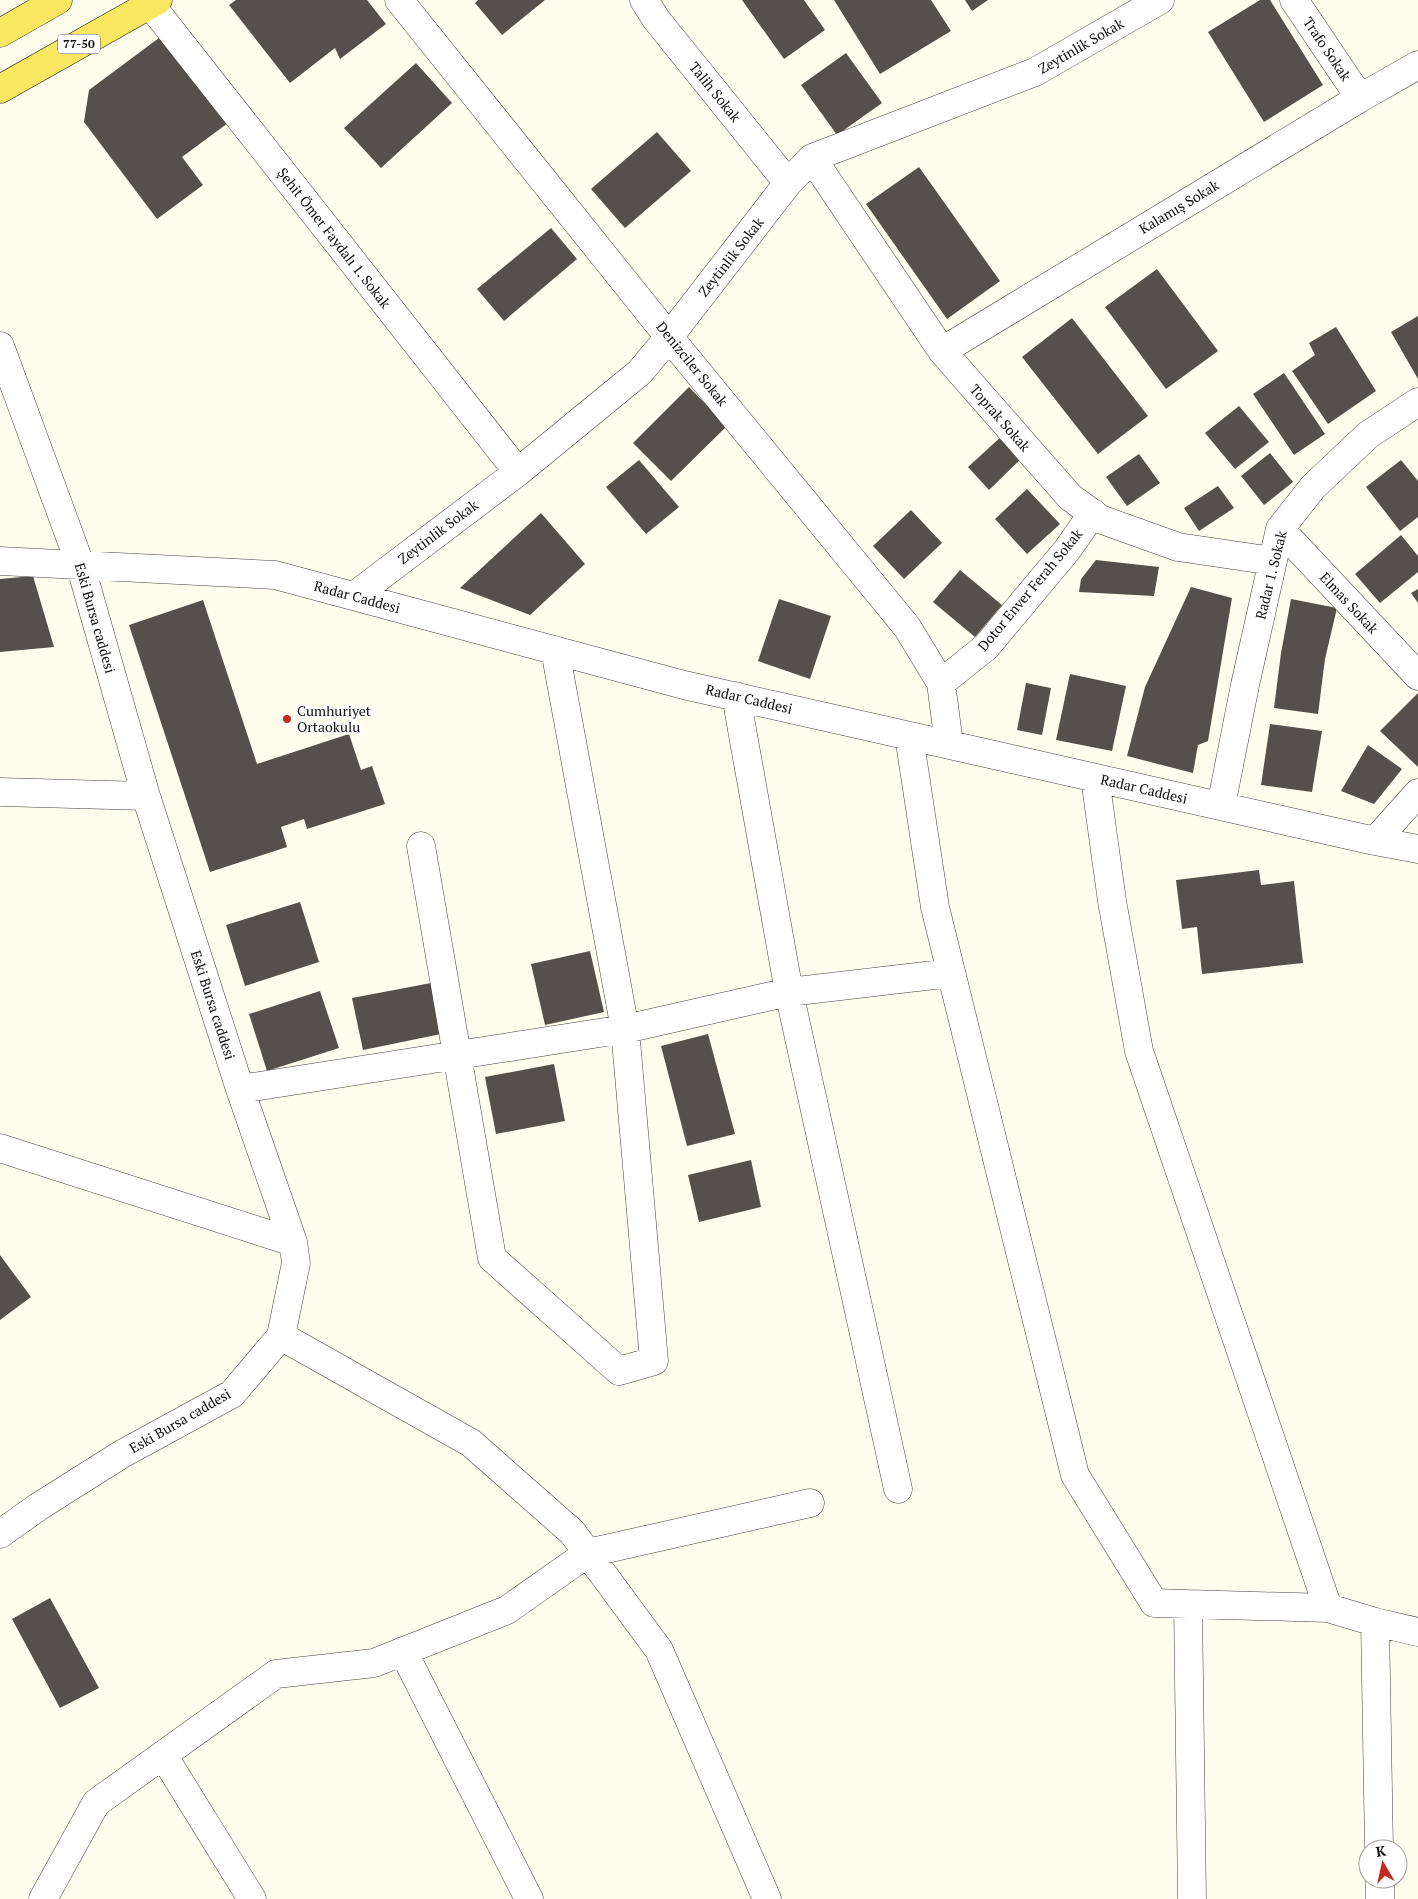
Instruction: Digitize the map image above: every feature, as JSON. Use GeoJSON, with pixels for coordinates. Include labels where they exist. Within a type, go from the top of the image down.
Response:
{"type":"FeatureCollection","features":[{"type":"Feature","properties":{"kind":"main road"},"geometry":{"type":"LineString","coordinates":[[0,33],[58,0]]}},
{"type":"Feature","properties":{"kind":"main road","name":"77-50"},"geometry":{"type":"LineString","coordinates":[[0,89],[154,2]]}},
{"type":"Feature","properties":{"kind":"street","name":"Denizciler Sokak"},"geometry":{"type":"LineString","coordinates":[[399,0],[670,337],[907,627],[941,682],[949,744]]}},
{"type":"Feature","properties":{"kind":"street","name":"Talih Sokak"},"geometry":{"type":"LineString","coordinates":[[644,0],[656,19],[788,182]]}},
{"type":"Feature","properties":{"kind":"street","name":"Zeytinlik Sokak"},"geometry":{"type":"LineString","coordinates":[[354,596],[518,472],[640,372],[670,337],[788,182],[812,158],[1035,72],[1122,9],[1160,0]]}},
{"type":"Feature","properties":{"kind":"street","name":"Trafo Sokak"},"geometry":{"type":"LineString","coordinates":[[1294,0],[1360,98]]}},
{"type":"Feature","properties":{"kind":"street","name":"Şehit Ömer Faydalı 1. Sokak"},"geometry":{"type":"LineString","coordinates":[[154,2],[518,472]]}},
{"type":"Feature","properties":{"kind":"street","name":"Kalamış Sokak"},"geometry":{"type":"LineString","coordinates":[[942,351],[1360,98],[1418,66]]}},
{"type":"Feature","properties":{"kind":"street","name":"Toprak Sokak"},"geometry":{"type":"LineString","coordinates":[[812,158],[942,351],[1070,497],[1100,519],[1178,547],[1272,561]]}},
{"type":"Feature","properties":{"kind":"street","name":"Eski Bursa caddesi"},"geometry":{"type":"LineString","coordinates":[[0,346],[80,564],[146,796],[240,1089],[293,1242],[296,1263],[281,1336],[232,1394],[122,1454],[38,1507],[0,1534]]}},
{"type":"Feature","properties":{"kind":"street","name":"Radar 1. Sokak"},"geometry":{"type":"LineString","coordinates":[[1221,806],[1245,684],[1280,529],[1314,487],[1368,434],[1418,402]]}},
{"type":"Feature","properties":{"kind":"street","name":"Dotor Enver Ferah Sokak"},"geometry":{"type":"LineString","coordinates":[[941,682],[986,647],[1067,550],[1093,513]]}},
{"type":"Feature","properties":{"kind":"street","name":"Elmas Sokak"},"geometry":{"type":"LineString","coordinates":[[1280,529],[1418,676]]}},
{"type":"Feature","properties":{"kind":"street","name":"Radar Caddesi"},"geometry":{"type":"LineString","coordinates":[[0,560],[275,575],[684,685],[1375,841],[1418,849]]}},
{"type":"Feature","properties":{"kind":"street"},"geometry":{"type":"LineString","coordinates":[[422,846],[492,1258],[619,1372],[654,1361],[625,1029],[555,650]]}},
{"type":"Feature","properties":{"kind":"street"},"geometry":{"type":"LineString","coordinates":[[736,696],[789,992],[898,1489]]}},
{"type":"Feature","properties":{"kind":"street"},"geometry":{"type":"LineString","coordinates":[[909,736],[935,907],[1075,1475],[1154,1603],[1328,1608],[1418,1632]]}},
{"type":"Feature","properties":{"kind":"street"},"geometry":{"type":"LineString","coordinates":[[1095,778],[1112,901],[1139,1051],[1328,1608]]}},
{"type":"Feature","properties":{"kind":"street"},"geometry":{"type":"LineString","coordinates":[[0,792],[146,796]]}},
{"type":"Feature","properties":{"kind":"street"},"geometry":{"type":"LineString","coordinates":[[1375,841],[1418,793]]}},
{"type":"Feature","properties":{"kind":"street"},"geometry":{"type":"LineString","coordinates":[[240,1089],[625,1029],[789,992],[951,973]]}},
{"type":"Feature","properties":{"kind":"street"},"geometry":{"type":"LineString","coordinates":[[0,1148],[293,1242]]}},
{"type":"Feature","properties":{"kind":"street"},"geometry":{"type":"LineString","coordinates":[[281,1336],[471,1443],[572,1532],[659,1650],[767,1899]]}},
{"type":"Feature","properties":{"kind":"street"},"geometry":{"type":"LineString","coordinates":[[43,1899],[96,1803],[276,1674],[374,1663],[507,1610],[588,1553],[810,1503]]}},
{"type":"Feature","properties":{"kind":"street"},"geometry":{"type":"LineString","coordinates":[[1188,1604],[1192,1899]]}},
{"type":"Feature","properties":{"kind":"street"},"geometry":{"type":"LineString","coordinates":[[1375,1622],[1379,1839]]}},
{"type":"Feature","properties":{"kind":"street"},"geometry":{"type":"LineString","coordinates":[[403,1651],[529,1899]]}},
{"type":"Feature","properties":{"kind":"street"},"geometry":{"type":"LineString","coordinates":[[163,1755],[252,1899]]}},
{"type":"Feature","properties":{"kind":"building"},"geometry":{"type":"Polygon","coordinates":[[[236,0],[367,0],[386,24],[340,59],[335,48],[290,83],[229,5],[236,0]]]}},
{"type":"Feature","properties":{"kind":"building"},"geometry":{"type":"Polygon","coordinates":[[[478,0],[545,0],[502,35],[475,3],[478,0]]]}},
{"type":"Feature","properties":{"kind":"building"},"geometry":{"type":"Polygon","coordinates":[[[742,0],[804,0],[825,30],[784,59],[742,0]]]}},
{"type":"Feature","properties":{"kind":"building"},"geometry":{"type":"Polygon","coordinates":[[[834,0],[931,0],[951,31],[880,74],[834,0]]]}},
{"type":"Feature","properties":{"kind":"building"},"geometry":{"type":"Polygon","coordinates":[[[965,0],[988,0],[972,11],[965,0]]]}},
{"type":"Feature","properties":{"kind":"building"},"geometry":{"type":"Polygon","coordinates":[[[1260,0],[1270,0],[1323,85],[1264,122],[1208,32],[1260,0]]]}},
{"type":"Feature","properties":{"kind":"building"},"geometry":{"type":"Polygon","coordinates":[[[163,35],[228,123],[182,157],[203,185],[157,219],[84,122],[89,90],[163,35]]]}},
{"type":"Feature","properties":{"kind":"building"},"geometry":{"type":"Polygon","coordinates":[[[846,53],[882,103],[837,135],[801,85],[846,53]]]}},
{"type":"Feature","properties":{"kind":"building"},"geometry":{"type":"Polygon","coordinates":[[[416,63],[452,103],[381,168],[344,128],[416,63]]]}},
{"type":"Feature","properties":{"kind":"building"},"geometry":{"type":"Polygon","coordinates":[[[657,132],[691,171],[625,228],[591,189],[657,132]]]}},
{"type":"Feature","properties":{"kind":"building"},"geometry":{"type":"Polygon","coordinates":[[[919,167],[1000,281],[947,319],[866,204],[919,167]]]}},
{"type":"Feature","properties":{"kind":"building"},"geometry":{"type":"Polygon","coordinates":[[[551,228],[577,259],[504,321],[477,289],[551,228]]]}},
{"type":"Feature","properties":{"kind":"building"},"geometry":{"type":"Polygon","coordinates":[[[1157,269],[1218,351],[1166,389],[1105,307],[1157,269]]]}},
{"type":"Feature","properties":{"kind":"building"},"geometry":{"type":"Polygon","coordinates":[[[1418,316],[1418,379],[1391,332],[1418,316]]]}},
{"type":"Feature","properties":{"kind":"building"},"geometry":{"type":"Polygon","coordinates":[[[1072,318],[1148,416],[1098,454],[1022,357],[1072,318]]]}},
{"type":"Feature","properties":{"kind":"building"},"geometry":{"type":"Polygon","coordinates":[[[1336,327],[1376,391],[1328,424],[1292,371],[1315,355],[1309,343],[1336,327]]]}},
{"type":"Feature","properties":{"kind":"building"},"geometry":{"type":"Polygon","coordinates":[[[1284,373],[1325,434],[1294,455],[1253,394],[1284,373]]]}},
{"type":"Feature","properties":{"kind":"building"},"geometry":{"type":"Polygon","coordinates":[[[689,387],[727,426],[671,481],[633,443],[689,387]]]}},
{"type":"Feature","properties":{"kind":"building"},"geometry":{"type":"Polygon","coordinates":[[[1239,406],[1269,442],[1235,469],[1205,433],[1239,406]]]}},
{"type":"Feature","properties":{"kind":"building"},"geometry":{"type":"Polygon","coordinates":[[[1003,435],[1023,457],[989,490],[968,467],[1003,435]]]}},
{"type":"Feature","properties":{"kind":"building"},"geometry":{"type":"Polygon","coordinates":[[[1270,453],[1293,482],[1264,505],[1241,476],[1270,453]]]}},
{"type":"Feature","properties":{"kind":"building"},"geometry":{"type":"Polygon","coordinates":[[[1139,454],[1160,483],[1127,506],[1106,477],[1139,454]]]}},
{"type":"Feature","properties":{"kind":"building"},"geometry":{"type":"Polygon","coordinates":[[[639,460],[679,507],[646,534],[606,487],[639,460]]]}},
{"type":"Feature","properties":{"kind":"building"},"geometry":{"type":"Polygon","coordinates":[[[1401,460],[1418,481],[1418,517],[1400,531],[1366,487],[1401,460]]]}},
{"type":"Feature","properties":{"kind":"building"},"geometry":{"type":"Polygon","coordinates":[[[1218,486],[1234,508],[1199,531],[1184,508],[1218,486]]]}},
{"type":"Feature","properties":{"kind":"building"},"geometry":{"type":"Polygon","coordinates":[[[1027,489],[1060,524],[1027,554],[995,519],[1027,489]]]}},
{"type":"Feature","properties":{"kind":"building"},"geometry":{"type":"Polygon","coordinates":[[[911,510],[942,543],[904,579],[873,546],[911,510]]]}},
{"type":"Feature","properties":{"kind":"building"},"geometry":{"type":"Polygon","coordinates":[[[541,513],[585,564],[530,615],[460,588],[541,513]]]}},
{"type":"Feature","properties":{"kind":"building"},"geometry":{"type":"Polygon","coordinates":[[[1401,535],[1418,556],[1418,572],[1380,603],[1355,574],[1401,535]]]}},
{"type":"Feature","properties":{"kind":"building"},"geometry":{"type":"Polygon","coordinates":[[[1096,560],[1159,567],[1154,596],[1079,592],[1081,579],[1096,560]]]}},
{"type":"Feature","properties":{"kind":"building"},"geometry":{"type":"Polygon","coordinates":[[[960,570],[1002,605],[975,637],[933,602],[960,570]]]}},
{"type":"Feature","properties":{"kind":"building"},"geometry":{"type":"Polygon","coordinates":[[[33,576],[54,647],[0,652],[0,579],[33,576]]]}},
{"type":"Feature","properties":{"kind":"building"},"geometry":{"type":"Polygon","coordinates":[[[1191,587],[1232,598],[1208,741],[1198,745],[1193,773],[1127,756],[1145,687],[1191,587]]]}},
{"type":"Feature","properties":{"kind":"building"},"geometry":{"type":"Polygon","coordinates":[[[1418,589],[1418,603],[1411,593],[1418,589]]]}},
{"type":"Feature","properties":{"kind":"building"},"geometry":{"type":"Polygon","coordinates":[[[779,599],[831,616],[810,679],[758,661],[779,599]]]}},
{"type":"Feature","properties":{"kind":"building"},"geometry":{"type":"Polygon","coordinates":[[[1291,599],[1337,608],[1325,659],[1318,714],[1274,708],[1281,653],[1291,599]]]}},
{"type":"Feature","properties":{"kind":"building"},"geometry":{"type":"Polygon","coordinates":[[[203,600],[257,764],[349,734],[361,770],[372,766],[385,804],[307,829],[304,819],[281,827],[287,847],[210,872],[129,625],[203,600]]]}},
{"type":"Feature","properties":{"kind":"building"},"geometry":{"type":"Polygon","coordinates":[[[1070,674],[1126,686],[1112,751],[1056,740],[1070,674]]]}},
{"type":"Feature","properties":{"kind":"building"},"geometry":{"type":"Polygon","coordinates":[[[1026,683],[1051,688],[1042,735],[1017,730],[1026,683]]]}},
{"type":"Feature","properties":{"kind":"building"},"geometry":{"type":"Polygon","coordinates":[[[1418,693],[1418,767],[1380,731],[1418,693]]]}},
{"type":"Feature","properties":{"kind":"building"},"geometry":{"type":"Polygon","coordinates":[[[1270,724],[1322,731],[1312,792],[1261,785],[1270,724]]]}},
{"type":"Feature","properties":{"kind":"building"},"geometry":{"type":"Polygon","coordinates":[[[1368,745],[1402,769],[1374,804],[1341,791],[1368,745]]]}},
{"type":"Feature","properties":{"kind":"building"},"geometry":{"type":"Polygon","coordinates":[[[1259,870],[1261,885],[1294,881],[1303,963],[1202,974],[1197,927],[1182,929],[1176,880],[1259,870]]]}},
{"type":"Feature","properties":{"kind":"building"},"geometry":{"type":"Polygon","coordinates":[[[300,902],[319,962],[245,986],[226,925],[300,902]]]}},
{"type":"Feature","properties":{"kind":"building"},"geometry":{"type":"Polygon","coordinates":[[[590,951],[604,1012],[545,1025],[531,964],[590,951]]]}},
{"type":"Feature","properties":{"kind":"building"},"geometry":{"type":"Polygon","coordinates":[[[431,983],[441,1034],[363,1050],[352,998],[431,983]]]}},
{"type":"Feature","properties":{"kind":"building"},"geometry":{"type":"Polygon","coordinates":[[[320,991],[339,1048],[267,1071],[249,1014],[320,991]]]}},
{"type":"Feature","properties":{"kind":"building"},"geometry":{"type":"Polygon","coordinates":[[[708,1034],[735,1134],[687,1146],[661,1046],[708,1034]]]}},
{"type":"Feature","properties":{"kind":"building"},"geometry":{"type":"Polygon","coordinates":[[[554,1064],[565,1121],[496,1134],[485,1077],[554,1064]]]}},
{"type":"Feature","properties":{"kind":"building"},"geometry":{"type":"Polygon","coordinates":[[[751,1160],[761,1207],[699,1222],[688,1175],[751,1160]]]}},
{"type":"Feature","properties":{"kind":"building"},"geometry":{"type":"Polygon","coordinates":[[[0,1255],[31,1297],[0,1320],[0,1255]]]}},
{"type":"Feature","properties":{"kind":"building"},"geometry":{"type":"Polygon","coordinates":[[[50,1598],[99,1688],[60,1708],[12,1619],[50,1598]]]}},
{"type":"Feature","properties":{"kind":"place","name":"Cumhuriyet Ortaokulu"},"geometry":{"type":"Point","coordinates":[287,719]}}]}
